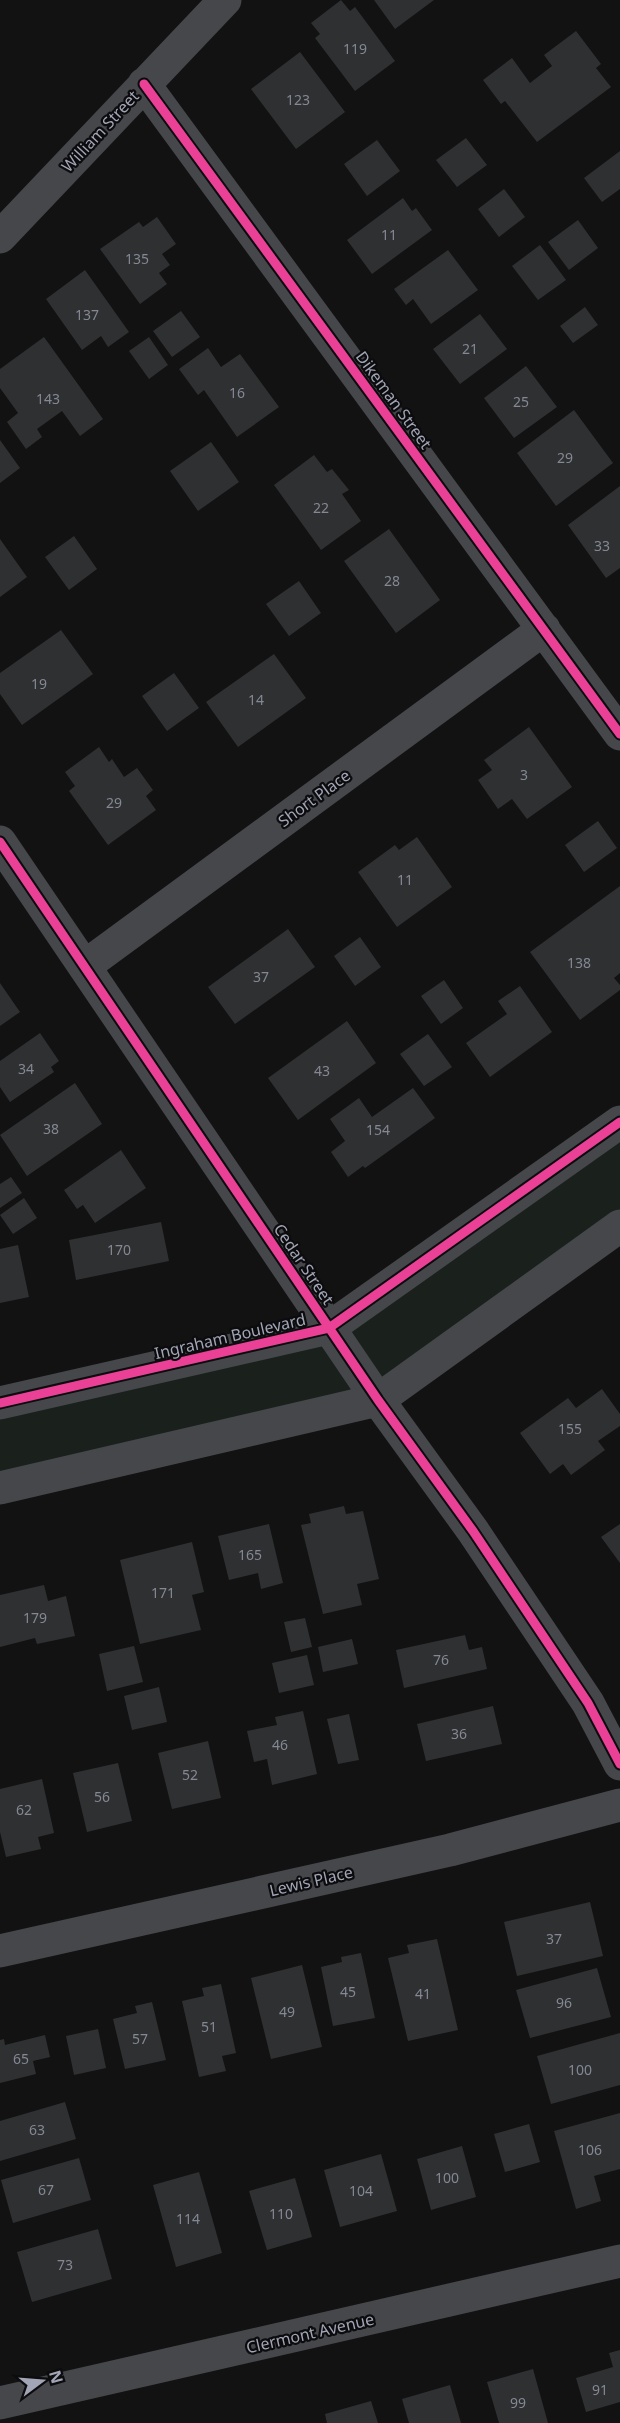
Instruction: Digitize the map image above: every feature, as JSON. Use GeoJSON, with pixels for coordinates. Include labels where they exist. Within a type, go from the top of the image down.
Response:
{"type":"FeatureCollection","features":[{"type":"Feature","properties":{"kind":"street","name":"William Street"},"geometry":{"type":"LineString","coordinates":[[0,237],[225,0]]}},
{"type":"Feature","properties":{"kind":"street","name":"Dikeman Street"},"geometry":{"type":"LineString","coordinates":[[144,84],[620,734]]}},
{"type":"Feature","properties":{"kind":"street","name":"Short Place"},"geometry":{"type":"LineString","coordinates":[[85,966],[543,629]]}},
{"type":"Feature","properties":{"kind":"street","name":"Cedar Street"},"geometry":{"type":"LineString","coordinates":[[0,842],[378,1400],[473,1531],[588,1703],[620,1764]]}},
{"type":"Feature","properties":{"kind":"street","name":"Ingraham Boulevard"},"geometry":{"type":"LineString","coordinates":[[0,1403],[329,1328],[620,1122]]}},
{"type":"Feature","properties":{"kind":"street"},"geometry":{"type":"LineString","coordinates":[[0,1488],[378,1400],[620,1226]]}},
{"type":"Feature","properties":{"kind":"street","name":"Lewis Place"},"geometry":{"type":"LineString","coordinates":[[0,1951],[450,1850],[620,1805]]}},
{"type":"Feature","properties":{"kind":"street","name":"Clermont Avenue"},"geometry":{"type":"LineString","coordinates":[[0,2403],[620,2261]]}},
{"type":"Feature","properties":{"kind":"shaded area"},"geometry":{"type":"Polygon","coordinates":[[[620,1122],[620,1226],[378,1400],[0,1488],[0,1403],[329,1328],[620,1122]]]}},
{"type":"Feature","properties":{"kind":"building"},"geometry":{"type":"Polygon","coordinates":[[[341,0],[350,11],[355,7],[395,61],[355,91],[315,38],[320,34],[311,23],[341,0]]]}},
{"type":"Feature","properties":{"kind":"building"},"geometry":{"type":"Polygon","coordinates":[[[374,0],[434,0],[395,29],[374,0]]]}},
{"type":"Feature","properties":{"kind":"building"},"geometry":{"type":"Polygon","coordinates":[[[576,31],[601,64],[596,68],[611,87],[537,142],[505,101],[501,104],[483,80],[512,58],[530,83],[552,66],[544,55],[576,31]]]}},
{"type":"Feature","properties":{"kind":"building"},"geometry":{"type":"Polygon","coordinates":[[[300,52],[345,112],[296,149],[251,89],[300,52]]]}},
{"type":"Feature","properties":{"kind":"building"},"geometry":{"type":"Polygon","coordinates":[[[466,138],[487,165],[457,187],[436,160],[466,138]]]}},
{"type":"Feature","properties":{"kind":"building"},"geometry":{"type":"Polygon","coordinates":[[[377,140],[400,171],[367,196],[344,164],[377,140]]]}},
{"type":"Feature","properties":{"kind":"building"},"geometry":{"type":"Polygon","coordinates":[[[620,151],[620,189],[602,202],[584,178],[620,151]]]}},
{"type":"Feature","properties":{"kind":"building"},"geometry":{"type":"Polygon","coordinates":[[[504,189],[525,217],[499,237],[478,209],[504,189]]]}},
{"type":"Feature","properties":{"kind":"building"},"geometry":{"type":"Polygon","coordinates":[[[403,198],[412,211],[416,208],[432,230],[372,274],[347,240],[403,198]]]}},
{"type":"Feature","properties":{"kind":"building"},"geometry":{"type":"Polygon","coordinates":[[[157,217],[176,244],[162,254],[170,265],[159,273],[167,284],[140,304],[100,249],[139,222],[143,227],[157,217]]]}},
{"type":"Feature","properties":{"kind":"building"},"geometry":{"type":"Polygon","coordinates":[[[578,220],[598,248],[569,270],[548,242],[578,220]]]}},
{"type":"Feature","properties":{"kind":"building"},"geometry":{"type":"Polygon","coordinates":[[[540,245],[566,280],[538,300],[512,266],[540,245]]]}},
{"type":"Feature","properties":{"kind":"building"},"geometry":{"type":"Polygon","coordinates":[[[448,250],[478,290],[431,324],[413,299],[406,305],[394,289],[448,250]]]}},
{"type":"Feature","properties":{"kind":"building"},"geometry":{"type":"Polygon","coordinates":[[[85,270],[129,332],[108,347],[101,336],[82,350],[46,299],[85,270]]]}},
{"type":"Feature","properties":{"kind":"building"},"geometry":{"type":"Polygon","coordinates":[[[585,307],[598,325],[573,343],[560,326],[585,307]]]}},
{"type":"Feature","properties":{"kind":"building"},"geometry":{"type":"Polygon","coordinates":[[[181,311],[200,337],[172,357],[153,331],[181,311]]]}},
{"type":"Feature","properties":{"kind":"building"},"geometry":{"type":"Polygon","coordinates":[[[480,314],[507,349],[460,384],[433,349],[480,314]]]}},
{"type":"Feature","properties":{"kind":"building"},"geometry":{"type":"Polygon","coordinates":[[[44,337],[103,419],[80,436],[62,411],[37,429],[42,437],[26,449],[7,422],[18,413],[0,388],[0,369],[44,337]]]}},
{"type":"Feature","properties":{"kind":"building"},"geometry":{"type":"Polygon","coordinates":[[[149,337],[168,365],[149,379],[129,351],[149,337]]]}},
{"type":"Feature","properties":{"kind":"building"},"geometry":{"type":"Polygon","coordinates":[[[208,348],[221,367],[240,354],[279,407],[237,437],[204,390],[198,395],[179,369],[208,348]]]}},
{"type":"Feature","properties":{"kind":"building"},"geometry":{"type":"Polygon","coordinates":[[[526,366],[557,407],[514,438],[484,398],[526,366]]]}},
{"type":"Feature","properties":{"kind":"building"},"geometry":{"type":"Polygon","coordinates":[[[574,410],[613,463],[556,506],[517,453],[574,410]]]}},
{"type":"Feature","properties":{"kind":"building"},"geometry":{"type":"Polygon","coordinates":[[[0,440],[20,468],[0,483],[0,440]]]}},
{"type":"Feature","properties":{"kind":"building"},"geometry":{"type":"Polygon","coordinates":[[[211,442],[239,482],[198,511],[170,471],[211,442]]]}},
{"type":"Feature","properties":{"kind":"building"},"geometry":{"type":"Polygon","coordinates":[[[314,455],[327,472],[332,469],[349,490],[342,494],[361,521],[321,550],[274,485],[314,455]]]}},
{"type":"Feature","properties":{"kind":"building"},"geometry":{"type":"Polygon","coordinates":[[[620,486],[620,568],[606,578],[568,525],[620,486]]]}},
{"type":"Feature","properties":{"kind":"building"},"geometry":{"type":"Polygon","coordinates":[[[389,529],[440,600],[396,633],[344,561],[389,529]]]}},
{"type":"Feature","properties":{"kind":"building"},"geometry":{"type":"Polygon","coordinates":[[[74,536],[97,569],[69,590],[45,557],[74,536]]]}},
{"type":"Feature","properties":{"kind":"building"},"geometry":{"type":"Polygon","coordinates":[[[0,539],[27,577],[0,597],[0,539]]]}},
{"type":"Feature","properties":{"kind":"building"},"geometry":{"type":"Polygon","coordinates":[[[299,581],[321,613],[289,636],[266,604],[299,581]]]}},
{"type":"Feature","properties":{"kind":"building"},"geometry":{"type":"Polygon","coordinates":[[[61,630],[93,674],[22,725],[0,694],[0,673],[61,630]]]}},
{"type":"Feature","properties":{"kind":"building"},"geometry":{"type":"Polygon","coordinates":[[[274,654],[306,698],[238,747],[206,702],[274,654]]]}},
{"type":"Feature","properties":{"kind":"building"},"geometry":{"type":"Polygon","coordinates":[[[174,673],[199,708],[167,731],[142,696],[174,673]]]}},
{"type":"Feature","properties":{"kind":"building"},"geometry":{"type":"Polygon","coordinates":[[[529,727],[572,787],[527,819],[512,799],[498,809],[478,780],[492,770],[484,760],[529,727]]]}},
{"type":"Feature","properties":{"kind":"building"},"geometry":{"type":"Polygon","coordinates":[[[99,747],[109,762],[112,759],[124,777],[137,768],[153,790],[146,796],[156,810],[108,845],[69,791],[75,786],[65,772],[99,747]]]}},
{"type":"Feature","properties":{"kind":"building"},"geometry":{"type":"Polygon","coordinates":[[[598,821],[617,848],[584,872],[565,845],[598,821]]]}},
{"type":"Feature","properties":{"kind":"building"},"geometry":{"type":"Polygon","coordinates":[[[417,837],[452,887],[397,927],[358,872],[395,845],[399,850],[417,837]]]}},
{"type":"Feature","properties":{"kind":"building"},"geometry":{"type":"Polygon","coordinates":[[[620,886],[620,973],[614,978],[620,985],[620,990],[580,1020],[530,952],[620,886]]]}},
{"type":"Feature","properties":{"kind":"building"},"geometry":{"type":"Polygon","coordinates":[[[288,929],[315,967],[235,1024],[208,987],[288,929]]]}},
{"type":"Feature","properties":{"kind":"building"},"geometry":{"type":"Polygon","coordinates":[[[360,937],[381,967],[355,986],[334,956],[360,937]]]}},
{"type":"Feature","properties":{"kind":"building"},"geometry":{"type":"Polygon","coordinates":[[[444,980],[463,1008],[441,1024],[421,996],[444,980]]]}},
{"type":"Feature","properties":{"kind":"building"},"geometry":{"type":"Polygon","coordinates":[[[0,983],[20,1012],[0,1026],[0,983]]]}},
{"type":"Feature","properties":{"kind":"building"},"geometry":{"type":"Polygon","coordinates":[[[520,986],[552,1032],[490,1077],[466,1043],[507,1014],[498,1001],[520,986]]]}},
{"type":"Feature","properties":{"kind":"building"},"geometry":{"type":"Polygon","coordinates":[[[347,1021],[376,1063],[298,1120],[268,1078],[347,1021]]]}},
{"type":"Feature","properties":{"kind":"building"},"geometry":{"type":"Polygon","coordinates":[[[40,1033],[59,1061],[51,1067],[54,1072],[10,1102],[0,1087],[0,1061],[40,1033]]]}},
{"type":"Feature","properties":{"kind":"building"},"geometry":{"type":"Polygon","coordinates":[[[428,1034],[452,1067],[424,1086],[400,1054],[428,1034]]]}},
{"type":"Feature","properties":{"kind":"building"},"geometry":{"type":"Polygon","coordinates":[[[75,1083],[102,1124],[27,1176],[0,1135],[75,1083]]]}},
{"type":"Feature","properties":{"kind":"building"},"geometry":{"type":"Polygon","coordinates":[[[413,1088],[435,1118],[365,1168],[363,1166],[348,1177],[331,1152],[345,1141],[330,1119],[359,1098],[372,1117],[413,1088]]]}},
{"type":"Feature","properties":{"kind":"building"},"geometry":{"type":"Polygon","coordinates":[[[121,1150],[146,1188],[95,1223],[83,1205],[77,1209],[64,1190],[121,1150]]]}},
{"type":"Feature","properties":{"kind":"building"},"geometry":{"type":"Polygon","coordinates":[[[11,1177],[22,1193],[0,1208],[0,1184],[11,1177]]]}},
{"type":"Feature","properties":{"kind":"building"},"geometry":{"type":"Polygon","coordinates":[[[24,1198],[37,1218],[13,1234],[0,1215],[24,1198]]]}},
{"type":"Feature","properties":{"kind":"building"},"geometry":{"type":"Polygon","coordinates":[[[161,1222],[169,1261],[76,1280],[69,1240],[161,1222]]]}},
{"type":"Feature","properties":{"kind":"building"},"geometry":{"type":"Polygon","coordinates":[[[18,1245],[29,1297],[0,1303],[0,1249],[18,1245]]]}},
{"type":"Feature","properties":{"kind":"building"},"geometry":{"type":"Polygon","coordinates":[[[602,1389],[620,1414],[620,1426],[598,1441],[605,1450],[571,1475],[563,1464],[550,1474],[520,1433],[568,1398],[576,1408],[602,1389]]]}},
{"type":"Feature","properties":{"kind":"building"},"geometry":{"type":"Polygon","coordinates":[[[344,1506],[346,1514],[363,1511],[379,1579],[357,1584],[362,1605],[323,1614],[301,1525],[311,1523],[309,1514],[344,1506]]]}},
{"type":"Feature","properties":{"kind":"building"},"geometry":{"type":"Polygon","coordinates":[[[269,1524],[283,1583],[261,1589],[258,1573],[229,1580],[218,1536],[269,1524]]]}},
{"type":"Feature","properties":{"kind":"building"},"geometry":{"type":"Polygon","coordinates":[[[620,1524],[620,1563],[601,1537],[620,1524]]]}},
{"type":"Feature","properties":{"kind":"building"},"geometry":{"type":"Polygon","coordinates":[[[192,1542],[204,1592],[192,1595],[201,1630],[140,1644],[120,1560],[192,1542]]]}},
{"type":"Feature","properties":{"kind":"building"},"geometry":{"type":"Polygon","coordinates":[[[44,1585],[48,1601],[66,1596],[75,1636],[37,1644],[35,1638],[0,1647],[0,1595],[44,1585]]]}},
{"type":"Feature","properties":{"kind":"building"},"geometry":{"type":"Polygon","coordinates":[[[305,1618],[312,1647],[291,1652],[284,1622],[305,1618]]]}},
{"type":"Feature","properties":{"kind":"building"},"geometry":{"type":"Polygon","coordinates":[[[465,1635],[469,1650],[482,1647],[487,1669],[404,1688],[396,1650],[465,1635]]]}},
{"type":"Feature","properties":{"kind":"building"},"geometry":{"type":"Polygon","coordinates":[[[352,1639],[358,1664],[323,1672],[318,1647],[352,1639]]]}},
{"type":"Feature","properties":{"kind":"building"},"geometry":{"type":"Polygon","coordinates":[[[134,1646],[143,1682],[107,1691],[99,1654],[134,1646]]]}},
{"type":"Feature","properties":{"kind":"building"},"geometry":{"type":"Polygon","coordinates":[[[307,1655],[314,1685],[279,1693],[272,1663],[307,1655]]]}},
{"type":"Feature","properties":{"kind":"building"},"geometry":{"type":"Polygon","coordinates":[[[159,1687],[167,1722],[132,1730],[124,1696],[159,1687]]]}},
{"type":"Feature","properties":{"kind":"building"},"geometry":{"type":"Polygon","coordinates":[[[493,1706],[502,1744],[426,1761],[417,1724],[493,1706]]]}},
{"type":"Feature","properties":{"kind":"building"},"geometry":{"type":"Polygon","coordinates":[[[303,1711],[317,1774],[272,1785],[267,1759],[254,1762],[247,1731],[277,1725],[275,1717],[303,1711]]]}},
{"type":"Feature","properties":{"kind":"building"},"geometry":{"type":"Polygon","coordinates":[[[349,1714],[359,1760],[338,1764],[327,1719],[349,1714]]]}},
{"type":"Feature","properties":{"kind":"building"},"geometry":{"type":"Polygon","coordinates":[[[208,1741],[221,1798],[172,1809],[158,1753],[208,1741]]]}},
{"type":"Feature","properties":{"kind":"building"},"geometry":{"type":"Polygon","coordinates":[[[118,1763],[132,1821],[87,1832],[73,1773],[118,1763]]]}},
{"type":"Feature","properties":{"kind":"building"},"geometry":{"type":"Polygon","coordinates":[[[42,1779],[54,1833],[38,1837],[41,1849],[6,1857],[0,1832],[0,1789],[42,1779]]]}},
{"type":"Feature","properties":{"kind":"building"},"geometry":{"type":"Polygon","coordinates":[[[590,1902],[603,1956],[517,1976],[504,1922],[590,1902]]]}},
{"type":"Feature","properties":{"kind":"building"},"geometry":{"type":"Polygon","coordinates":[[[437,1939],[458,2030],[408,2041],[388,1958],[409,1953],[407,1945],[437,1939]]]}},
{"type":"Feature","properties":{"kind":"building"},"geometry":{"type":"Polygon","coordinates":[[[361,1953],[375,2018],[333,2026],[321,1967],[342,1962],[341,1957],[361,1953]]]}},
{"type":"Feature","properties":{"kind":"building"},"geometry":{"type":"Polygon","coordinates":[[[302,1965],[322,2047],[271,2059],[251,1978],[302,1965]]]}},
{"type":"Feature","properties":{"kind":"building"},"geometry":{"type":"Polygon","coordinates":[[[597,1968],[611,2017],[530,2038],[516,1990],[597,1968]]]}},
{"type":"Feature","properties":{"kind":"building"},"geometry":{"type":"Polygon","coordinates":[[[221,1984],[236,2053],[222,2056],[226,2071],[199,2077],[182,2001],[204,1996],[202,1988],[221,1984]]]}},
{"type":"Feature","properties":{"kind":"building"},"geometry":{"type":"Polygon","coordinates":[[[152,2002],[166,2060],[125,2069],[113,2019],[137,2013],[135,2006],[152,2002]]]}},
{"type":"Feature","properties":{"kind":"building"},"geometry":{"type":"Polygon","coordinates":[[[98,2029],[106,2068],[74,2075],[66,2036],[98,2029]]]}},
{"type":"Feature","properties":{"kind":"building"},"geometry":{"type":"Polygon","coordinates":[[[620,2033],[620,2085],[551,2104],[537,2056],[620,2033]]]}},
{"type":"Feature","properties":{"kind":"building"},"geometry":{"type":"Polygon","coordinates":[[[45,2035],[50,2057],[33,2061],[36,2074],[0,2083],[0,2040],[4,2039],[5,2045],[45,2035]]]}},
{"type":"Feature","properties":{"kind":"building"},"geometry":{"type":"Polygon","coordinates":[[[65,2102],[76,2139],[0,2161],[0,2121],[65,2102]]]}},
{"type":"Feature","properties":{"kind":"building"},"geometry":{"type":"Polygon","coordinates":[[[620,2113],[620,2169],[594,2176],[601,2201],[576,2209],[554,2131],[620,2113]]]}},
{"type":"Feature","properties":{"kind":"building"},"geometry":{"type":"Polygon","coordinates":[[[529,2124],[540,2162],[505,2172],[494,2134],[529,2124]]]}},
{"type":"Feature","properties":{"kind":"building"},"geometry":{"type":"Polygon","coordinates":[[[462,2146],[476,2197],[431,2210],[417,2159],[462,2146]]]}},
{"type":"Feature","properties":{"kind":"building"},"geometry":{"type":"Polygon","coordinates":[[[381,2154],[397,2211],[340,2227],[324,2170],[381,2154]]]}},
{"type":"Feature","properties":{"kind":"building"},"geometry":{"type":"Polygon","coordinates":[[[79,2158],[91,2200],[13,2223],[1,2180],[79,2158]]]}},
{"type":"Feature","properties":{"kind":"building"},"geometry":{"type":"Polygon","coordinates":[[[199,2172],[222,2253],[176,2267],[153,2185],[199,2172]]]}},
{"type":"Feature","properties":{"kind":"building"},"geometry":{"type":"Polygon","coordinates":[[[295,2178],[312,2237],[267,2250],[249,2191],[295,2178]]]}},
{"type":"Feature","properties":{"kind":"building"},"geometry":{"type":"Polygon","coordinates":[[[98,2229],[112,2279],[32,2302],[17,2252],[98,2229]]]}},
{"type":"Feature","properties":{"kind":"building"},"geometry":{"type":"Polygon","coordinates":[[[620,2350],[620,2402],[586,2412],[576,2378],[613,2367],[609,2353],[620,2350]]]}},
{"type":"Feature","properties":{"kind":"building"},"geometry":{"type":"Polygon","coordinates":[[[533,2369],[548,2423],[499,2423],[487,2382],[533,2369]]]}},
{"type":"Feature","properties":{"kind":"building"},"geometry":{"type":"Polygon","coordinates":[[[450,2385],[461,2423],[409,2423],[402,2399],[450,2385]]]}},
{"type":"Feature","properties":{"kind":"building"},"geometry":{"type":"Polygon","coordinates":[[[371,2401],[378,2423],[327,2423],[325,2414],[371,2401]]]}},
{"type":"Feature","properties":{"kind":"cycle path"},"geometry":{"type":"LineString","coordinates":[[144,84],[620,734]]}},
{"type":"Feature","properties":{"kind":"cycle path"},"geometry":{"type":"LineString","coordinates":[[0,842],[378,1400],[473,1531],[588,1703],[620,1764]]}},
{"type":"Feature","properties":{"kind":"cycle path"},"geometry":{"type":"LineString","coordinates":[[0,1403],[329,1328],[620,1122]]}}]}
